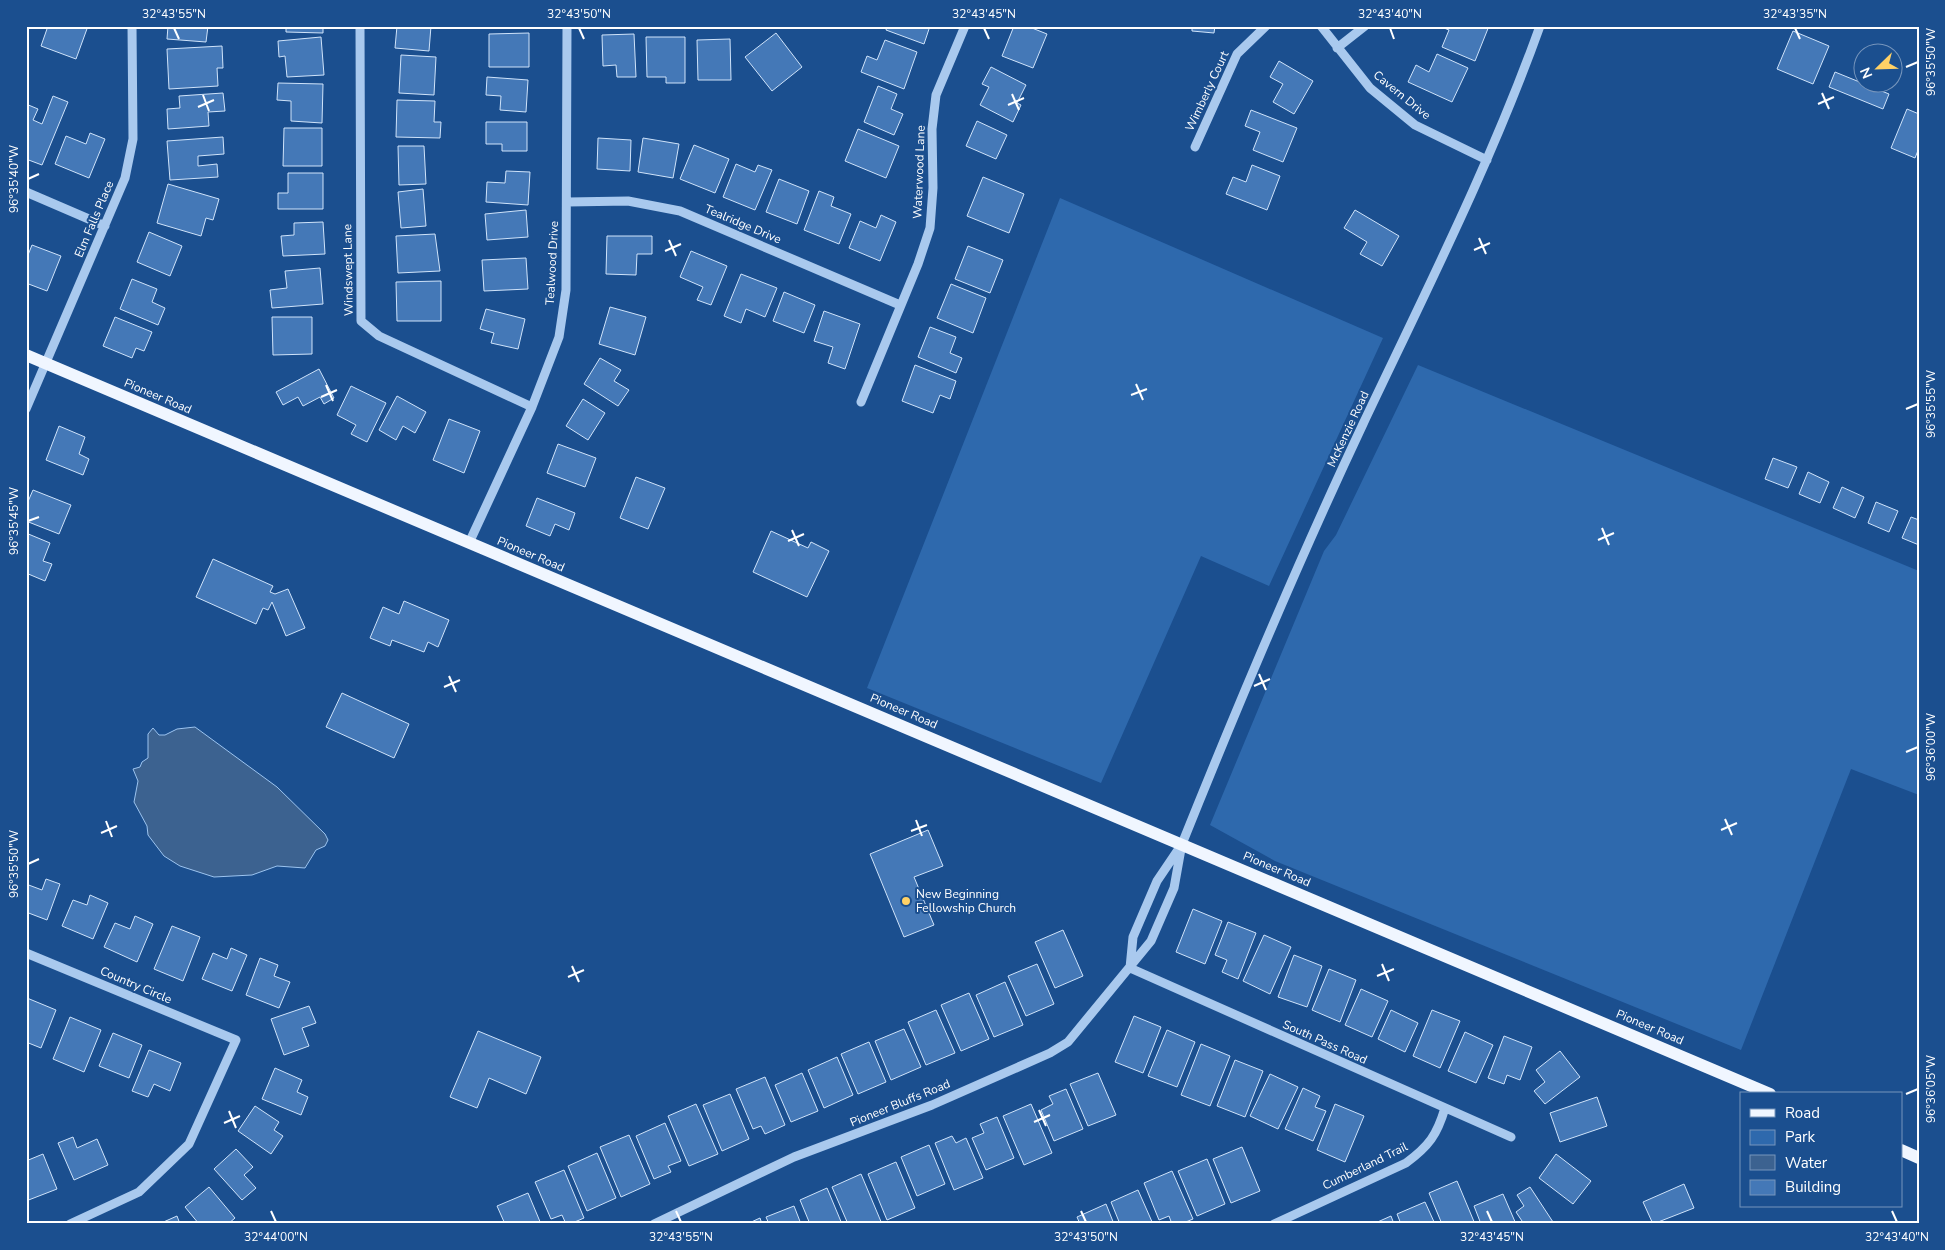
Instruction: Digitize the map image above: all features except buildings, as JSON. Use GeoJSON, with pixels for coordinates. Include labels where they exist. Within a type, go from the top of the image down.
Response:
{"type":"FeatureCollection","features":[{"type":"Feature","properties":{"kind":"main road","name":"Pioneer Road"},"geometry":{"type":"LineString","coordinates":[[26,355],[1765,1092]]}},
{"type":"Feature","properties":{"kind":"main road"},"geometry":{"type":"LineString","coordinates":[[1902,1150],[1919,1158]]}},
{"type":"Feature","properties":{"kind":"street","name":"Elm Falls Place"},"geometry":{"type":"LineString","coordinates":[[26,409],[125,178],[133,139],[132,26]]}},
{"type":"Feature","properties":{"kind":"street","name":"Windswept Lane"},"geometry":{"type":"LineString","coordinates":[[360,26],[361,321],[379,336],[532,407]]}},
{"type":"Feature","properties":{"kind":"street","name":"Tealwood Drive"},"geometry":{"type":"LineString","coordinates":[[469,543],[532,407],[559,337],[566,290],[568,202],[567,26]]}},
{"type":"Feature","properties":{"kind":"street","name":"Waterwood Lane"},"geometry":{"type":"LineString","coordinates":[[861,402],[918,264],[930,228],[933,188],[932,129],[936,95],[965,26]]}},
{"type":"Feature","properties":{"kind":"street","name":"Wimberly Court"},"geometry":{"type":"LineString","coordinates":[[1195,147],[1237,54],[1266,26]]}},
{"type":"Feature","properties":{"kind":"street","name":"Cavern Drive"},"geometry":{"type":"LineString","coordinates":[[1321,26],[1370,88],[1415,125],[1487,160]]}},
{"type":"Feature","properties":{"kind":"street"},"geometry":{"type":"LineString","coordinates":[[1338,48],[1365,26]]}},
{"type":"Feature","properties":{"kind":"street","name":"McKenzie Road"},"geometry":{"type":"LineString","coordinates":[[1182,844],[1307,546],[1437,273],[1487,160],[1540,26]]}},
{"type":"Feature","properties":{"kind":"street"},"geometry":{"type":"LineString","coordinates":[[26,192],[105,226]]}},
{"type":"Feature","properties":{"kind":"street","name":"Tealridge Drive"},"geometry":{"type":"LineString","coordinates":[[568,202],[628,201],[680,211],[900,304]]}},
{"type":"Feature","properties":{"kind":"street"},"geometry":{"type":"LineString","coordinates":[[1130,968],[1132,937],[1157,881],[1182,844]]}},
{"type":"Feature","properties":{"kind":"street","name":"Pioneer Bluffs Road"},"geometry":{"type":"LineString","coordinates":[[654,1224],[794,1157],[932,1105],[1050,1053],[1068,1042],[1080,1030],[1151,941],[1174,888],[1182,844]]}},
{"type":"Feature","properties":{"kind":"street","name":"Country Circle"},"geometry":{"type":"LineString","coordinates":[[26,953],[236,1040],[189,1144],[139,1192],[70,1224]]}},
{"type":"Feature","properties":{"kind":"street","name":"South Pass Road"},"geometry":{"type":"LineString","coordinates":[[1130,968],[1511,1137]]}},
{"type":"Feature","properties":{"kind":"street","name":"Cumberland Trail"},"geometry":{"type":"LineString","coordinates":[[1274,1224],[1406,1163],[1421,1152],[1433,1139],[1444,1108]]}},
{"type":"Feature","properties":{"kind":"green space"},"geometry":{"type":"Polygon","coordinates":[[[1060,198],[1383,338],[1269,586],[1201,556],[1101,783],[867,688],[1060,198]]]}},
{"type":"Feature","properties":{"kind":"green space"},"geometry":{"type":"Polygon","coordinates":[[[1418,365],[1919,571],[1919,795],[1851,769],[1741,1050],[1275,861],[1210,825],[1324,551],[1336,535],[1418,365]]]}},
{"type":"Feature","properties":{"kind":"water"},"geometry":{"type":"Polygon","coordinates":[[[195,727],[277,787],[325,834],[328,840],[325,846],[316,850],[305,868],[277,866],[252,875],[214,877],[180,866],[164,856],[148,835],[147,826],[134,802],[138,781],[133,769],[140,767],[142,762],[148,758],[148,734],[153,728],[159,735],[165,735],[177,729],[195,727]]]}},
{"type":"Feature","properties":{"kind":"place","name":"New Beginning Fellowship Church"},"geometry":{"type":"Point","coordinates":[906,901]}}]}
